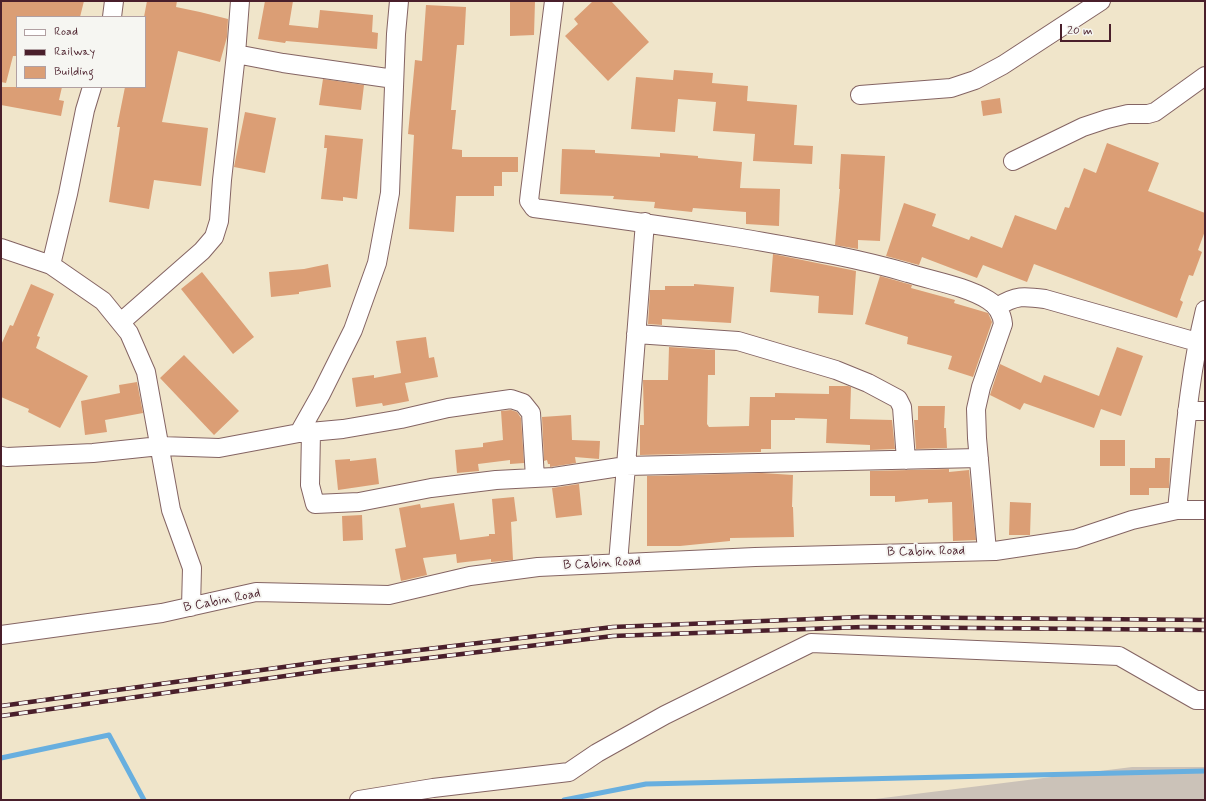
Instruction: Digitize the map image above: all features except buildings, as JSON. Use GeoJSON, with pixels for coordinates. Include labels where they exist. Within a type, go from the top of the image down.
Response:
{"type":"FeatureCollection","features":[{"type":"Feature","properties":{"kind":"street"},"geometry":{"type":"LineString","coordinates":[[112,16],[114,1]]}},
{"type":"Feature","properties":{"kind":"street"},"geometry":{"type":"LineString","coordinates":[[121,322],[202,252],[214,237],[219,221],[240,1]]}},
{"type":"Feature","properties":{"kind":"street"},"geometry":{"type":"LineString","coordinates":[[399,1],[394,79],[390,193],[377,263],[353,330],[321,394],[305,432],[310,485],[315,504],[359,502],[431,488],[496,480],[554,477],[626,466],[979,458]]}},
{"type":"Feature","properties":{"kind":"street"},"geometry":{"type":"LineString","coordinates":[[554,1],[529,201],[534,208],[645,222],[800,248],[868,262],[962,289],[988,300],[998,307],[1003,324],[981,387],[976,409],[986,551]]}},
{"type":"Feature","properties":{"kind":"street"},"geometry":{"type":"LineString","coordinates":[[860,95],[951,88],[975,80],[1003,65],[1101,1]]}},
{"type":"Feature","properties":{"kind":"street"},"geometry":{"type":"LineString","coordinates":[[236,54],[283,63],[394,79]]}},
{"type":"Feature","properties":{"kind":"street"},"geometry":{"type":"LineString","coordinates":[[1014,161],[1083,127],[1128,114],[1148,114],[1155,112],[1205,76]]}},
{"type":"Feature","properties":{"kind":"street"},"geometry":{"type":"LineString","coordinates":[[51,265],[68,194],[85,110],[92,88]]}},
{"type":"Feature","properties":{"kind":"street"},"geometry":{"type":"LineString","coordinates":[[618,564],[645,222]]}},
{"type":"Feature","properties":{"kind":"street"},"geometry":{"type":"LineString","coordinates":[[1,248],[51,265],[103,301],[129,333],[146,372],[171,510],[192,568],[191,607]]}},
{"type":"Feature","properties":{"kind":"street"},"geometry":{"type":"LineString","coordinates":[[998,307],[1009,300],[1027,297],[1045,299],[1197,342]]}},
{"type":"Feature","properties":{"kind":"street"},"geometry":{"type":"LineString","coordinates":[[1177,510],[1196,411],[1197,342],[1205,310]]}},
{"type":"Feature","properties":{"kind":"street"},"geometry":{"type":"LineString","coordinates":[[636,334],[738,341],[836,370],[868,383],[898,399],[902,407],[906,460]]}},
{"type":"Feature","properties":{"kind":"street"},"geometry":{"type":"LineString","coordinates":[[1,456],[7,457],[93,452],[160,446],[219,448],[305,432],[343,429],[401,419],[448,408],[511,399],[523,403],[531,413],[535,478]]}},
{"type":"Feature","properties":{"kind":"street","name":"B Cabin Road"},"geometry":{"type":"LineString","coordinates":[[1,635],[162,613],[256,592],[389,595],[470,576],[538,567],[755,557],[995,551],[1075,539],[1132,520],[1177,510],[1205,510]]}},
{"type":"Feature","properties":{"kind":"street"},"geometry":{"type":"LineString","coordinates":[[359,800],[433,788],[569,772],[598,753],[665,715],[811,643],[1119,656],[1196,700],[1205,700]]}},
{"type":"Feature","properties":{"kind":"shaded area"},"geometry":{"type":"Polygon","coordinates":[[[1132,767],[1205,767],[1205,800],[867,800],[1132,767]]]}},
{"type":"Feature","properties":{"kind":"waterway"},"geometry":{"type":"LineString","coordinates":[[1,758],[109,735],[144,800]]}},
{"type":"Feature","properties":{"kind":"waterway"},"geometry":{"type":"LineString","coordinates":[[564,800],[646,784],[1205,771]]}},
{"type":"Feature","properties":{"kind":"railway"},"geometry":{"type":"LineString","coordinates":[[1,706],[327,661],[613,627],[863,617],[1205,620]]}},
{"type":"Feature","properties":{"kind":"railway"},"geometry":{"type":"LineString","coordinates":[[1,716],[328,670],[613,636],[863,627],[1205,630]]}}]}
